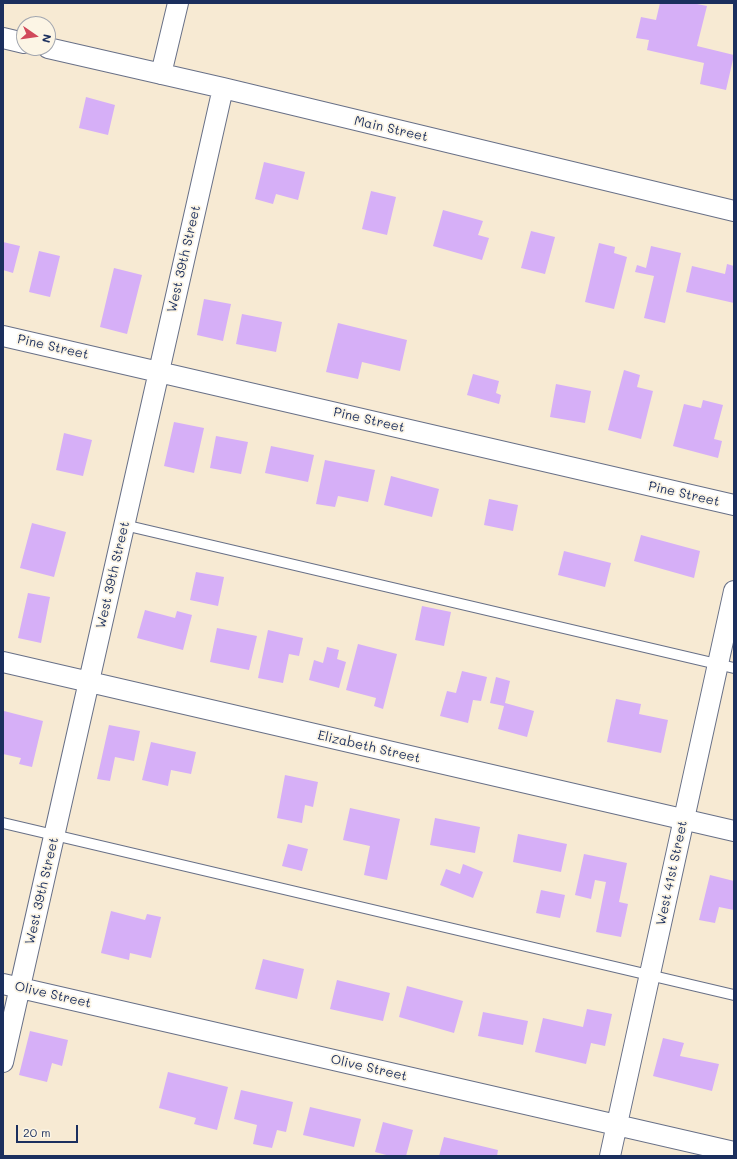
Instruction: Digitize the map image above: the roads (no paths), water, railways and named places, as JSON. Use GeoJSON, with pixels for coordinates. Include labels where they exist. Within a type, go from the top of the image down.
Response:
{"type":"FeatureCollection","features":[{"type":"Feature","properties":{"kind":"street"},"geometry":{"type":"LineString","coordinates":[[161,74],[178,3]]}},
{"type":"Feature","properties":{"kind":"street"},"geometry":{"type":"LineString","coordinates":[[3,38],[16,41]]}},
{"type":"Feature","properties":{"kind":"street","name":"Main Street"},"geometry":{"type":"LineString","coordinates":[[56,50],[223,88],[734,211]]}},
{"type":"Feature","properties":{"kind":"street","name":"West 39th Street"},"geometry":{"type":"LineString","coordinates":[[3,1062],[11,986],[54,835],[223,88]]}},
{"type":"Feature","properties":{"kind":"street","name":"Pine Street"},"geometry":{"type":"LineString","coordinates":[[3,336],[734,505]]}},
{"type":"Feature","properties":{"kind":"street","name":"West 41st Street"},"geometry":{"type":"LineString","coordinates":[[610,1156],[684,819],[726,666],[734,591]]}},
{"type":"Feature","properties":{"kind":"street","name":"Elizabeth Street"},"geometry":{"type":"LineString","coordinates":[[3,662],[734,831]]}},
{"type":"Feature","properties":{"kind":"street","name":"Olive Street"},"geometry":{"type":"LineString","coordinates":[[11,986],[734,1152]]}},
{"type":"Feature","properties":{"kind":"lane"},"geometry":{"type":"LineString","coordinates":[[124,525],[726,666]]}},
{"type":"Feature","properties":{"kind":"lane"},"geometry":{"type":"LineString","coordinates":[[3,823],[734,994]]}}]}
